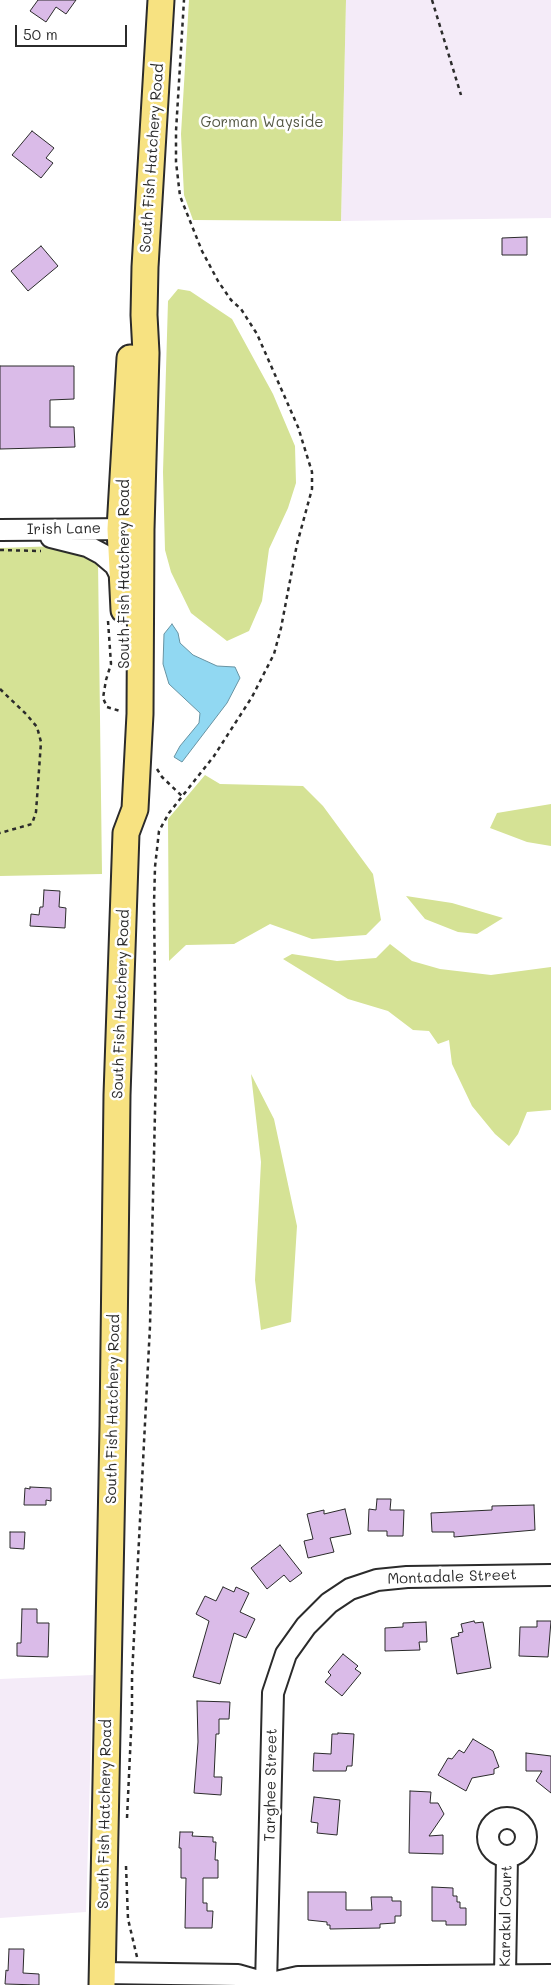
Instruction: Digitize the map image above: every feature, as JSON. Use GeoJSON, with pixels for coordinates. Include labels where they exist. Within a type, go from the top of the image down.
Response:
{"type":"FeatureCollection","features":[{"type":"Feature","properties":{"kind":"main road","name":"South Fish Hatchery Road"},"geometry":{"type":"LineString","coordinates":[[102,1979],[117,1095],[126,833],[135,809],[140,714],[131,529],[130,353],[144,316],[161,0]]}},
{"type":"Feature","properties":{"kind":"main road","name":"South Fish Hatchery Road"},"geometry":{"type":"LineString","coordinates":[[126,833],[119,810],[124,660],[124,582],[131,529]]}},
{"type":"Feature","properties":{"kind":"street","name":"Irish Lane"},"geometry":{"type":"LineString","coordinates":[[8,530],[131,529]]}},
{"type":"Feature","properties":{"kind":"street","name":"Irish Lane"},"geometry":{"type":"LineString","coordinates":[[8,530],[59,538],[87,546],[110,559],[124,582]]}},
{"type":"Feature","properties":{"kind":"street","name":"Montadale Street"},"geometry":{"type":"LineString","coordinates":[[329,1603],[350,1589],[377,1580],[407,1576],[551,1575]]}},
{"type":"Feature","properties":{"kind":"street","name":"Targhee Street"},"geometry":{"type":"LineString","coordinates":[[265,1984],[273,1693],[286,1654],[306,1626],[329,1603]]}},
{"type":"Feature","properties":{"kind":"street","name":"Karakul Court"},"geometry":{"type":"LineString","coordinates":[[505,1975],[507,1856]]}},
{"type":"Feature","properties":{"kind":"street"},"geometry":{"type":"LineString","coordinates":[[102,1979],[238,1974],[265,1984],[298,1977],[551,1975]]}},
{"type":"Feature","properties":{"kind":"path"},"geometry":{"type":"LineString","coordinates":[[126,1826],[129,1798],[132,1666],[150,1326],[156,1069],[155,867],[160,831],[169,813],[214,756],[252,697],[274,654],[281,628],[297,544],[312,489],[312,472],[289,404],[258,334],[218,281],[202,251],[180,196],[176,162],[176,131],[184,0]]}},
{"type":"Feature","properties":{"kind":"path"},"geometry":{"type":"LineString","coordinates":[[432,0],[461,95]]}},
{"type":"Feature","properties":{"kind":"path"},"geometry":{"type":"LineString","coordinates":[[0,550],[43,551]]}},
{"type":"Feature","properties":{"kind":"path"},"geometry":{"type":"LineString","coordinates":[[107,617],[111,664],[103,698],[107,707],[115,710]]}},
{"type":"Feature","properties":{"kind":"path"},"geometry":{"type":"LineString","coordinates":[[0,689],[27,715],[37,728],[41,742],[36,812],[32,824],[0,833]]}},
{"type":"Feature","properties":{"kind":"path"},"geometry":{"type":"LineString","coordinates":[[162,777],[182,796]]}},
{"type":"Feature","properties":{"kind":"path"},"geometry":{"type":"LineString","coordinates":[[126,1862],[128,1919],[137,1956]]}},
{"type":"Feature","properties":{"kind":"shaded area"},"geometry":{"type":"Polygon","coordinates":[[[346,0],[551,0],[551,218],[341,221],[346,0]]]}},
{"type":"Feature","properties":{"kind":"shaded area"},"geometry":{"type":"Polygon","coordinates":[[[93,1675],[86,1912],[0,1918],[0,1679],[93,1675]]]}},
{"type":"Feature","properties":{"kind":"green space","name":"Gorman Wayside"},"geometry":{"type":"Polygon","coordinates":[[[189,0],[346,0],[341,221],[193,220],[184,195],[181,134],[189,0]]]}},
{"type":"Feature","properties":{"kind":"green space"},"geometry":{"type":"Polygon","coordinates":[[[178,289],[190,291],[232,319],[273,394],[295,446],[296,483],[288,508],[269,549],[262,601],[249,631],[227,641],[191,613],[171,572],[165,550],[163,472],[168,301],[178,289]]]}},
{"type":"Feature","properties":{"kind":"green space"},"geometry":{"type":"Polygon","coordinates":[[[59,546],[98,561],[102,874],[0,876],[0,548],[59,546]]]}},
{"type":"Feature","properties":{"kind":"green space"},"geometry":{"type":"Polygon","coordinates":[[[205,775],[220,784],[303,786],[323,806],[373,874],[381,920],[366,935],[312,939],[270,924],[234,944],[186,945],[169,961],[168,819],[205,775]]]}},
{"type":"Feature","properties":{"kind":"green space"},"geometry":{"type":"Polygon","coordinates":[[[551,804],[551,846],[527,842],[490,828],[497,813],[551,804]]]}},
{"type":"Feature","properties":{"kind":"green space"},"geometry":{"type":"Polygon","coordinates":[[[406,896],[452,903],[503,918],[477,934],[458,932],[425,919],[406,896]]]}},
{"type":"Feature","properties":{"kind":"green space"},"geometry":{"type":"Polygon","coordinates":[[[390,944],[412,961],[440,969],[491,975],[551,967],[551,1110],[527,1112],[518,1134],[509,1146],[495,1134],[472,1106],[452,1064],[449,1040],[438,1044],[429,1031],[413,1030],[388,1011],[348,999],[283,959],[292,954],[337,961],[376,958],[390,944]]]}},
{"type":"Feature","properties":{"kind":"green space"},"geometry":{"type":"Polygon","coordinates":[[[251,1074],[274,1119],[297,1226],[291,1322],[261,1330],[255,1280],[261,1162],[251,1074]]]}},
{"type":"Feature","properties":{"kind":"water"},"geometry":{"type":"Polygon","coordinates":[[[172,624],[178,633],[180,643],[193,655],[217,666],[235,667],[240,678],[227,703],[182,762],[174,757],[180,746],[199,723],[200,713],[169,684],[163,664],[164,634],[172,624]]]}},
{"type":"Feature","properties":{"kind":"building"},"geometry":{"type":"Polygon","coordinates":[[[38,0],[76,0],[66,14],[56,7],[46,22],[30,11],[38,0]]]}},
{"type":"Feature","properties":{"kind":"building"},"geometry":{"type":"Polygon","coordinates":[[[32,131],[54,148],[46,158],[53,163],[41,178],[12,155],[32,131]]]}},
{"type":"Feature","properties":{"kind":"building"},"geometry":{"type":"Polygon","coordinates":[[[527,237],[527,255],[502,255],[502,238],[527,237]]]}},
{"type":"Feature","properties":{"kind":"building"},"geometry":{"type":"Polygon","coordinates":[[[41,246],[58,266],[28,291],[11,271],[41,246]]]}},
{"type":"Feature","properties":{"kind":"building"},"geometry":{"type":"Polygon","coordinates":[[[0,366],[74,366],[74,399],[50,400],[50,427],[74,427],[75,447],[0,449],[0,366]]]}},
{"type":"Feature","properties":{"kind":"building"},"geometry":{"type":"Polygon","coordinates":[[[44,890],[60,891],[59,907],[66,908],[65,928],[30,926],[31,914],[39,915],[40,907],[43,907],[44,890]]]}},
{"type":"Feature","properties":{"kind":"building"},"geometry":{"type":"Polygon","coordinates":[[[30,1487],[51,1488],[51,1501],[46,1500],[46,1505],[24,1505],[25,1488],[30,1489],[30,1487]]]}},
{"type":"Feature","properties":{"kind":"building"},"geometry":{"type":"Polygon","coordinates":[[[377,1499],[391,1499],[390,1510],[404,1510],[403,1536],[387,1536],[387,1531],[368,1531],[369,1509],[376,1510],[377,1499]]]}},
{"type":"Feature","properties":{"kind":"building"},"geometry":{"type":"Polygon","coordinates":[[[534,1505],[535,1530],[454,1537],[454,1532],[432,1532],[431,1513],[492,1510],[492,1506],[534,1505]]]}},
{"type":"Feature","properties":{"kind":"building"},"geometry":{"type":"Polygon","coordinates":[[[345,1509],[351,1534],[330,1538],[334,1552],[308,1558],[304,1541],[313,1539],[307,1514],[324,1510],[324,1514],[345,1509]]]}},
{"type":"Feature","properties":{"kind":"building"},"geometry":{"type":"Polygon","coordinates":[[[10,1532],[25,1532],[24,1549],[10,1548],[10,1532]]]}},
{"type":"Feature","properties":{"kind":"building"},"geometry":{"type":"Polygon","coordinates":[[[280,1545],[302,1573],[290,1582],[284,1575],[267,1589],[251,1568],[280,1545]]]}},
{"type":"Feature","properties":{"kind":"building"},"geometry":{"type":"Polygon","coordinates":[[[223,1587],[234,1592],[236,1587],[249,1593],[240,1612],[255,1619],[246,1638],[234,1633],[220,1684],[193,1677],[209,1621],[196,1614],[205,1596],[216,1601],[223,1587]]]}},
{"type":"Feature","properties":{"kind":"building"},"geometry":{"type":"Polygon","coordinates":[[[22,1609],[37,1609],[37,1623],[49,1623],[48,1657],[17,1656],[17,1643],[21,1643],[22,1609]]]}},
{"type":"Feature","properties":{"kind":"building"},"geometry":{"type":"Polygon","coordinates":[[[474,1621],[475,1623],[483,1622],[491,1668],[457,1674],[451,1638],[459,1636],[458,1633],[463,1632],[461,1624],[474,1621]]]}},
{"type":"Feature","properties":{"kind":"building"},"geometry":{"type":"Polygon","coordinates":[[[537,1621],[551,1621],[548,1657],[519,1656],[520,1627],[537,1627],[537,1621]]]}},
{"type":"Feature","properties":{"kind":"building"},"geometry":{"type":"Polygon","coordinates":[[[426,1622],[427,1642],[419,1642],[420,1650],[385,1651],[385,1628],[403,1627],[403,1623],[426,1622]]]}},
{"type":"Feature","properties":{"kind":"building"},"geometry":{"type":"Polygon","coordinates":[[[343,1654],[358,1666],[355,1669],[361,1673],[342,1696],[325,1682],[331,1675],[328,1672],[343,1654]]]}},
{"type":"Feature","properties":{"kind":"building"},"geometry":{"type":"Polygon","coordinates":[[[197,1701],[230,1702],[229,1719],[219,1719],[219,1734],[216,1734],[214,1777],[222,1777],[221,1795],[194,1793],[198,1742],[197,1701]]]}},
{"type":"Feature","properties":{"kind":"building"},"geometry":{"type":"Polygon","coordinates":[[[332,1734],[354,1734],[352,1766],[347,1766],[346,1771],[313,1771],[314,1753],[331,1754],[332,1734]]]}},
{"type":"Feature","properties":{"kind":"building"},"geometry":{"type":"Polygon","coordinates":[[[473,1739],[493,1751],[499,1767],[494,1769],[494,1774],[472,1778],[466,1791],[438,1775],[448,1758],[452,1759],[459,1750],[464,1753],[473,1739]]]}},
{"type":"Feature","properties":{"kind":"building"},"geometry":{"type":"Polygon","coordinates":[[[526,1753],[551,1756],[551,1793],[536,1781],[542,1771],[526,1771],[526,1753]]]}},
{"type":"Feature","properties":{"kind":"building"},"geometry":{"type":"Polygon","coordinates":[[[410,1791],[431,1792],[430,1803],[438,1803],[444,1814],[429,1836],[443,1835],[443,1854],[409,1853],[410,1791]]]}},
{"type":"Feature","properties":{"kind":"building"},"geometry":{"type":"Polygon","coordinates":[[[314,1797],[340,1800],[337,1835],[317,1833],[318,1823],[311,1822],[314,1797]]]}},
{"type":"Feature","properties":{"kind":"building"},"geometry":{"type":"Polygon","coordinates":[[[180,1832],[193,1832],[192,1836],[213,1837],[213,1842],[216,1842],[215,1860],[218,1860],[218,1878],[203,1878],[203,1903],[207,1903],[207,1911],[213,1911],[212,1928],[185,1928],[186,1878],[181,1878],[180,1832]]]}},
{"type":"Feature","properties":{"kind":"building"},"geometry":{"type":"Polygon","coordinates":[[[432,1887],[453,1888],[453,1896],[457,1896],[460,1908],[466,1908],[466,1925],[446,1925],[446,1921],[432,1921],[432,1887]]]}},
{"type":"Feature","properties":{"kind":"building"},"geometry":{"type":"Polygon","coordinates":[[[308,1892],[346,1892],[346,1910],[372,1910],[371,1897],[392,1897],[392,1901],[401,1901],[401,1916],[395,1916],[395,1923],[380,1924],[380,1928],[330,1929],[330,1925],[327,1925],[327,1922],[308,1920],[308,1892]]]}},
{"type":"Feature","properties":{"kind":"building"},"geometry":{"type":"Polygon","coordinates":[[[9,1949],[24,1949],[23,1973],[39,1974],[39,1985],[5,1984],[6,1970],[8,1971],[9,1949]]]}}]}
